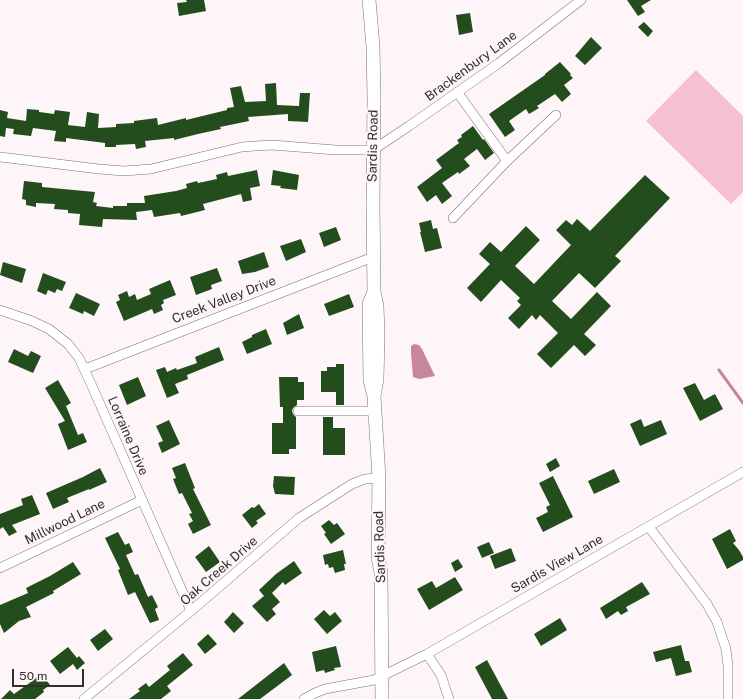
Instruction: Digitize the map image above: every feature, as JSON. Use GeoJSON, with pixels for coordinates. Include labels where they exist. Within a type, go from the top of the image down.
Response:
{"type":"FeatureCollection","features":[{"type":"Feature","properties":{"kind":"main road","name":"Sardis Road"},"geometry":{"type":"LineString","coordinates":[[368,0],[373,46],[373,257],[374,292],[378,335],[377,379],[374,396],[378,478],[378,557],[381,573],[382,699]]}},
{"type":"Feature","properties":{"kind":"street","name":"Brackenbury Lane"},"geometry":{"type":"LineString","coordinates":[[373,150],[499,63],[581,0]]}},
{"type":"Feature","properties":{"kind":"street"},"geometry":{"type":"LineString","coordinates":[[457,92],[506,161]]}},
{"type":"Feature","properties":{"kind":"street"},"geometry":{"type":"LineString","coordinates":[[453,218],[506,161],[556,115]]}},
{"type":"Feature","properties":{"kind":"street"},"geometry":{"type":"LineString","coordinates":[[0,157],[124,171],[151,169],[255,146],[272,145],[336,150],[373,150]]}},
{"type":"Feature","properties":{"kind":"street","name":"Creek Valley Drive"},"geometry":{"type":"LineString","coordinates":[[85,369],[373,257]]}},
{"type":"Feature","properties":{"kind":"street","name":"Lorraine Drive"},"geometry":{"type":"LineString","coordinates":[[0,310],[32,321],[49,329],[68,344],[79,358],[191,611]]}},
{"type":"Feature","properties":{"kind":"street"},"geometry":{"type":"LineString","coordinates":[[298,411],[375,410]]}},
{"type":"Feature","properties":{"kind":"street","name":"Sardis View Lane"},"geometry":{"type":"LineString","coordinates":[[304,699],[325,689],[360,683],[382,677],[427,654],[743,472]]}},
{"type":"Feature","properties":{"kind":"street","name":"Oak Creek Drive"},"geometry":{"type":"LineString","coordinates":[[84,699],[191,611],[299,518],[352,484],[365,479],[378,478]]}},
{"type":"Feature","properties":{"kind":"street","name":"Millwood Lane"},"geometry":{"type":"LineString","coordinates":[[0,568],[142,500]]}},
{"type":"Feature","properties":{"kind":"street"},"geometry":{"type":"LineString","coordinates":[[649,527],[703,598],[717,622],[726,649],[728,666],[728,699]]}},
{"type":"Feature","properties":{"kind":"street"},"geometry":{"type":"LineString","coordinates":[[427,654],[441,675],[450,699]]}},
{"type":"Feature","properties":{"kind":"shaded area"},"geometry":{"type":"Polygon","coordinates":[[[696,70],[743,116],[743,192],[731,204],[646,121],[696,70]]]}},
{"type":"Feature","properties":{"kind":"shaded area"},"geometry":{"type":"Polygon","coordinates":[[[414,344],[419,345],[422,349],[435,376],[419,379],[413,377],[411,346],[414,344]]]}},
{"type":"Feature","properties":{"kind":"building"},"geometry":{"type":"Polygon","coordinates":[[[186,0],[204,0],[206,11],[179,16],[177,3],[187,2],[186,0]]]}},
{"type":"Feature","properties":{"kind":"building"},"geometry":{"type":"Polygon","coordinates":[[[627,0],[651,0],[641,6],[645,12],[638,16],[627,0]]]}},
{"type":"Feature","properties":{"kind":"building"},"geometry":{"type":"Polygon","coordinates":[[[470,13],[473,32],[459,35],[456,15],[470,13]]]}},
{"type":"Feature","properties":{"kind":"building"},"geometry":{"type":"Polygon","coordinates":[[[644,22],[653,31],[648,37],[638,27],[644,22]]]}},
{"type":"Feature","properties":{"kind":"building"},"geometry":{"type":"Polygon","coordinates":[[[591,37],[602,48],[585,65],[575,56],[591,37]]]}},
{"type":"Feature","properties":{"kind":"building"},"geometry":{"type":"Polygon","coordinates":[[[560,62],[573,78],[564,85],[571,94],[562,102],[555,94],[537,106],[539,108],[529,114],[526,109],[509,121],[515,130],[505,137],[489,114],[545,75],[560,62]]]}},
{"type":"Feature","properties":{"kind":"building"},"geometry":{"type":"Polygon","coordinates":[[[276,83],[277,105],[299,106],[300,93],[310,93],[308,122],[288,121],[288,114],[248,117],[249,121],[220,127],[221,129],[174,140],[174,138],[145,141],[146,147],[136,149],[135,144],[105,147],[105,143],[66,138],[66,142],[54,141],[56,131],[33,128],[31,136],[13,134],[14,129],[6,128],[5,137],[0,136],[0,110],[8,112],[7,118],[26,121],[27,109],[39,110],[39,112],[54,114],[55,110],[70,112],[68,125],[85,127],[87,112],[99,114],[98,128],[116,127],[116,124],[134,123],[134,121],[157,118],[158,125],[186,118],[186,120],[234,107],[230,88],[241,86],[245,102],[266,101],[265,84],[276,83]]]}},
{"type":"Feature","properties":{"kind":"building"},"geometry":{"type":"Polygon","coordinates":[[[473,126],[494,153],[485,160],[477,149],[464,159],[470,166],[442,183],[452,196],[442,204],[436,195],[427,202],[417,187],[442,168],[436,160],[459,143],[457,140],[462,137],[461,135],[473,126]]]}},
{"type":"Feature","properties":{"kind":"building"},"geometry":{"type":"Polygon","coordinates":[[[257,170],[260,186],[250,188],[252,200],[243,202],[241,194],[203,204],[205,210],[181,216],[180,213],[154,217],[152,210],[136,212],[137,220],[103,219],[102,227],[79,225],[80,214],[68,213],[68,210],[54,209],[55,204],[36,203],[36,207],[26,205],[26,200],[22,199],[24,181],[42,183],[42,187],[95,192],[93,202],[97,203],[96,206],[113,208],[113,206],[127,206],[127,203],[145,203],[144,196],[187,188],[186,184],[197,181],[198,183],[217,179],[216,175],[227,172],[228,176],[257,170]]]}},
{"type":"Feature","properties":{"kind":"building"},"geometry":{"type":"Polygon","coordinates":[[[273,170],[299,175],[297,190],[280,188],[281,186],[271,185],[273,170]]]}},
{"type":"Feature","properties":{"kind":"building"},"geometry":{"type":"Polygon","coordinates":[[[645,175],[670,198],[615,256],[621,261],[595,288],[579,273],[552,301],[571,319],[597,292],[611,306],[584,334],[596,345],[585,356],[574,345],[551,368],[537,354],[558,333],[540,315],[536,320],[532,315],[519,329],[508,318],[521,305],[517,301],[520,298],[501,280],[481,302],[467,288],[490,264],[479,254],[490,242],[501,252],[526,226],[540,240],[515,266],[534,284],[571,245],[556,230],[566,220],[572,225],[577,219],[590,231],[645,175]]]}},
{"type":"Feature","properties":{"kind":"building"},"geometry":{"type":"Polygon","coordinates":[[[431,220],[433,229],[437,228],[442,248],[425,252],[419,223],[431,220]]]}},
{"type":"Feature","properties":{"kind":"building"},"geometry":{"type":"Polygon","coordinates":[[[336,227],[341,240],[324,247],[319,233],[336,227]]]}},
{"type":"Feature","properties":{"kind":"building"},"geometry":{"type":"Polygon","coordinates":[[[301,239],[306,252],[286,261],[280,246],[301,239]]]}},
{"type":"Feature","properties":{"kind":"building"},"geometry":{"type":"Polygon","coordinates":[[[264,252],[269,267],[255,272],[242,274],[238,261],[264,252]]]}},
{"type":"Feature","properties":{"kind":"building"},"geometry":{"type":"Polygon","coordinates":[[[3,262],[26,269],[22,283],[0,275],[3,262]]]}},
{"type":"Feature","properties":{"kind":"building"},"geometry":{"type":"Polygon","coordinates":[[[217,268],[222,281],[211,285],[212,289],[196,295],[190,277],[217,268]]]}},
{"type":"Feature","properties":{"kind":"building"},"geometry":{"type":"Polygon","coordinates":[[[43,273],[66,282],[62,291],[57,289],[55,293],[48,290],[46,295],[37,291],[43,273]]]}},
{"type":"Feature","properties":{"kind":"building"},"geometry":{"type":"Polygon","coordinates":[[[170,280],[176,295],[163,300],[164,303],[161,305],[163,310],[154,314],[152,309],[124,321],[116,302],[120,300],[118,295],[127,291],[129,297],[135,294],[137,300],[151,294],[149,289],[170,280]]]}},
{"type":"Feature","properties":{"kind":"building"},"geometry":{"type":"Polygon","coordinates":[[[76,293],[100,304],[94,316],[84,311],[83,314],[69,308],[76,293]]]}},
{"type":"Feature","properties":{"kind":"building"},"geometry":{"type":"Polygon","coordinates":[[[349,294],[354,307],[329,316],[324,304],[349,294]]]}},
{"type":"Feature","properties":{"kind":"building"},"geometry":{"type":"Polygon","coordinates":[[[299,314],[304,328],[287,335],[283,323],[299,314]]]}},
{"type":"Feature","properties":{"kind":"building"},"geometry":{"type":"Polygon","coordinates":[[[266,329],[272,344],[247,354],[242,342],[252,337],[252,335],[266,329]]]}},
{"type":"Feature","properties":{"kind":"building"},"geometry":{"type":"Polygon","coordinates":[[[219,347],[224,360],[187,375],[188,379],[175,384],[179,393],[167,398],[156,370],[165,367],[167,372],[176,368],[177,370],[197,363],[195,357],[219,347]]]}},
{"type":"Feature","properties":{"kind":"building"},"geometry":{"type":"Polygon","coordinates":[[[14,349],[28,356],[31,351],[41,356],[33,373],[8,362],[14,349]]]}},
{"type":"Feature","properties":{"kind":"building"},"geometry":{"type":"Polygon","coordinates":[[[336,364],[344,364],[344,405],[336,405],[336,392],[321,392],[321,371],[327,371],[327,367],[336,367],[336,364]]]}},
{"type":"Feature","properties":{"kind":"building"},"geometry":{"type":"Polygon","coordinates":[[[138,377],[146,396],[127,405],[119,385],[138,377]]]}},
{"type":"Feature","properties":{"kind":"building"},"geometry":{"type":"Polygon","coordinates":[[[279,377],[298,377],[298,382],[304,382],[304,400],[297,400],[297,405],[292,411],[296,417],[296,449],[289,449],[289,454],[272,454],[272,423],[283,423],[283,407],[280,407],[279,377]]]}},
{"type":"Feature","properties":{"kind":"building"},"geometry":{"type":"Polygon","coordinates":[[[58,380],[71,403],[66,406],[78,435],[83,433],[87,442],[68,450],[58,424],[65,421],[45,388],[58,380]]]}},
{"type":"Feature","properties":{"kind":"building"},"geometry":{"type":"Polygon","coordinates":[[[695,383],[704,400],[715,394],[723,409],[700,421],[683,388],[695,383]]]}},
{"type":"Feature","properties":{"kind":"building"},"geometry":{"type":"Polygon","coordinates":[[[323,417],[333,417],[333,428],[345,428],[345,455],[323,455],[323,417]]]}},
{"type":"Feature","properties":{"kind":"building"},"geometry":{"type":"Polygon","coordinates":[[[641,419],[644,427],[661,420],[667,434],[640,446],[630,424],[641,419]]]}},
{"type":"Feature","properties":{"kind":"building"},"geometry":{"type":"Polygon","coordinates":[[[169,420],[180,444],[162,453],[158,443],[163,441],[156,426],[169,420]]]}},
{"type":"Feature","properties":{"kind":"building"},"geometry":{"type":"Polygon","coordinates":[[[556,458],[560,466],[550,472],[546,464],[556,458]]]}},
{"type":"Feature","properties":{"kind":"building"},"geometry":{"type":"Polygon","coordinates":[[[185,463],[195,488],[193,489],[211,525],[193,534],[188,524],[193,521],[189,514],[192,513],[182,493],[179,494],[173,479],[176,478],[172,468],[185,463]]]}},
{"type":"Feature","properties":{"kind":"building"},"geometry":{"type":"Polygon","coordinates":[[[100,468],[107,482],[67,498],[69,502],[53,509],[46,493],[100,468]]]}},
{"type":"Feature","properties":{"kind":"building"},"geometry":{"type":"Polygon","coordinates":[[[614,469],[620,482],[594,494],[588,481],[614,469]]]}},
{"type":"Feature","properties":{"kind":"building"},"geometry":{"type":"Polygon","coordinates":[[[274,476],[295,477],[294,495],[275,494],[273,486],[274,476]]]}},
{"type":"Feature","properties":{"kind":"building"},"geometry":{"type":"Polygon","coordinates":[[[553,476],[573,517],[543,532],[536,518],[548,512],[546,507],[550,505],[539,483],[553,476]]]}},
{"type":"Feature","properties":{"kind":"building"},"geometry":{"type":"Polygon","coordinates":[[[32,495],[40,514],[12,525],[17,532],[9,536],[3,527],[0,529],[0,514],[23,505],[21,499],[32,495]]]}},
{"type":"Feature","properties":{"kind":"building"},"geometry":{"type":"Polygon","coordinates":[[[259,504],[266,514],[256,521],[258,523],[252,528],[242,515],[252,507],[254,508],[259,504]]]}},
{"type":"Feature","properties":{"kind":"building"},"geometry":{"type":"Polygon","coordinates":[[[329,520],[334,525],[337,523],[345,534],[331,544],[324,534],[326,533],[321,526],[329,520]]]}},
{"type":"Feature","properties":{"kind":"building"},"geometry":{"type":"Polygon","coordinates":[[[730,529],[736,541],[733,543],[739,550],[743,560],[727,569],[712,539],[730,529]]]}},
{"type":"Feature","properties":{"kind":"building"},"geometry":{"type":"Polygon","coordinates":[[[118,532],[125,545],[129,543],[133,552],[126,555],[135,575],[138,574],[148,597],[152,595],[158,607],[155,609],[159,620],[150,623],[135,592],[128,595],[118,570],[120,569],[105,538],[118,532]]]}},
{"type":"Feature","properties":{"kind":"building"},"geometry":{"type":"Polygon","coordinates":[[[489,542],[494,553],[482,558],[477,547],[489,542]]]}},
{"type":"Feature","properties":{"kind":"building"},"geometry":{"type":"Polygon","coordinates":[[[209,546],[220,562],[206,572],[195,557],[209,546]]]}},
{"type":"Feature","properties":{"kind":"building"},"geometry":{"type":"Polygon","coordinates":[[[511,548],[516,561],[495,569],[490,556],[511,548]]]}},
{"type":"Feature","properties":{"kind":"building"},"geometry":{"type":"Polygon","coordinates":[[[343,550],[346,564],[344,564],[345,570],[335,573],[333,567],[329,568],[328,564],[325,565],[323,555],[343,550]]]}},
{"type":"Feature","properties":{"kind":"building"},"geometry":{"type":"Polygon","coordinates":[[[458,559],[463,567],[455,572],[451,563],[458,559]]]}},
{"type":"Feature","properties":{"kind":"building"},"geometry":{"type":"Polygon","coordinates":[[[294,561],[302,573],[285,585],[283,582],[272,593],[280,602],[272,609],[276,614],[267,622],[252,606],[264,596],[259,590],[276,574],[294,561]]]}},
{"type":"Feature","properties":{"kind":"building"},"geometry":{"type":"Polygon","coordinates":[[[73,562],[81,574],[53,591],[54,593],[26,607],[31,617],[19,621],[4,633],[0,624],[0,605],[28,593],[26,588],[73,562]]]}},
{"type":"Feature","properties":{"kind":"building"},"geometry":{"type":"Polygon","coordinates":[[[455,577],[463,590],[429,610],[417,589],[432,581],[436,588],[455,577]]]}},
{"type":"Feature","properties":{"kind":"building"},"geometry":{"type":"Polygon","coordinates":[[[642,582],[650,594],[626,607],[628,611],[621,615],[618,611],[606,619],[600,608],[642,582]]]}},
{"type":"Feature","properties":{"kind":"building"},"geometry":{"type":"Polygon","coordinates":[[[324,610],[330,616],[335,612],[342,621],[327,634],[314,619],[324,610]]]}},
{"type":"Feature","properties":{"kind":"building"},"geometry":{"type":"Polygon","coordinates":[[[233,612],[244,623],[234,633],[224,622],[233,612]]]}},
{"type":"Feature","properties":{"kind":"building"},"geometry":{"type":"Polygon","coordinates":[[[560,618],[567,630],[541,646],[534,634],[560,618]]]}},
{"type":"Feature","properties":{"kind":"building"},"geometry":{"type":"Polygon","coordinates":[[[105,629],[113,639],[98,651],[90,640],[105,629]]]}},
{"type":"Feature","properties":{"kind":"building"},"geometry":{"type":"Polygon","coordinates":[[[208,634],[217,644],[205,654],[197,644],[208,634]]]}},
{"type":"Feature","properties":{"kind":"building"},"geometry":{"type":"Polygon","coordinates":[[[681,645],[685,661],[689,661],[692,672],[676,676],[671,658],[656,662],[653,652],[681,645]]]}},
{"type":"Feature","properties":{"kind":"building"},"geometry":{"type":"Polygon","coordinates":[[[336,646],[341,667],[334,668],[335,670],[325,673],[324,670],[316,672],[312,652],[336,646]]]}},
{"type":"Feature","properties":{"kind":"building"},"geometry":{"type":"Polygon","coordinates":[[[68,647],[77,658],[79,656],[85,663],[77,670],[73,664],[60,674],[50,661],[68,647]]]}},
{"type":"Feature","properties":{"kind":"building"},"geometry":{"type":"Polygon","coordinates":[[[183,653],[193,665],[167,686],[171,691],[161,699],[129,699],[140,691],[138,689],[146,683],[149,687],[170,670],[167,666],[183,653]]]}},
{"type":"Feature","properties":{"kind":"building"},"geometry":{"type":"Polygon","coordinates":[[[487,660],[508,699],[492,699],[475,667],[487,660]]]}},
{"type":"Feature","properties":{"kind":"building"},"geometry":{"type":"Polygon","coordinates":[[[284,663],[292,675],[260,699],[238,699],[284,663]]]}},
{"type":"Feature","properties":{"kind":"building"},"geometry":{"type":"Polygon","coordinates":[[[42,674],[50,685],[35,699],[1,699],[10,690],[14,694],[42,674]]]}},
{"type":"Feature","properties":{"kind":"waterway"},"geometry":{"type":"LineString","coordinates":[[719,370],[743,403]]}}]}
